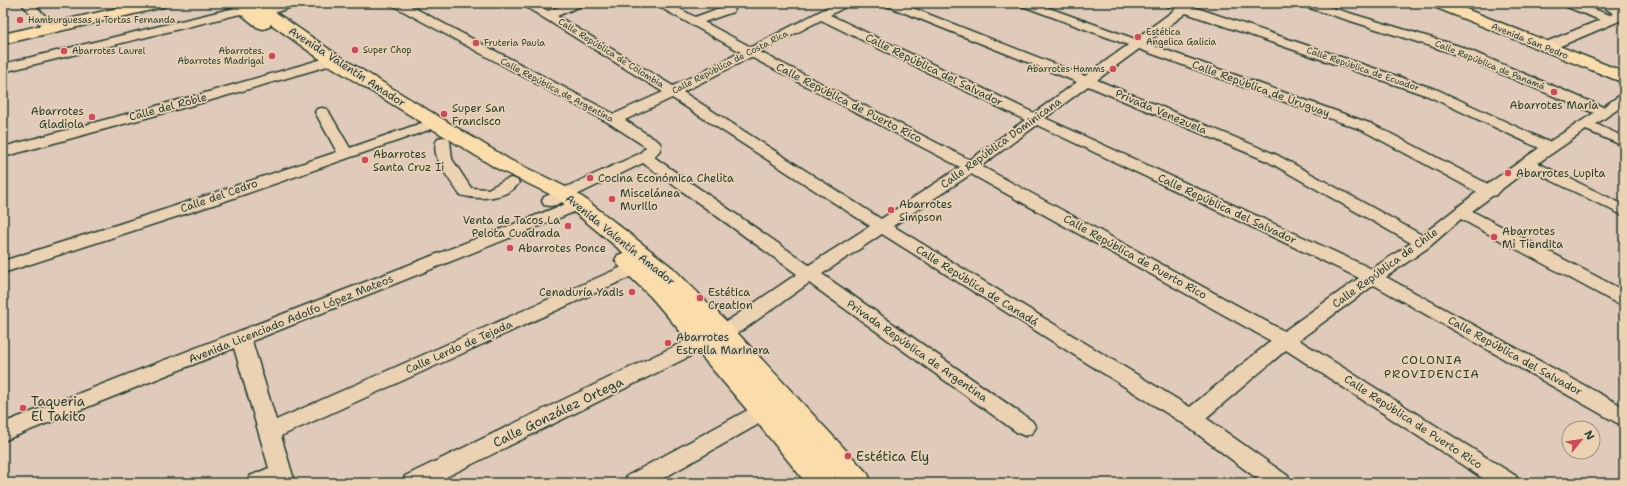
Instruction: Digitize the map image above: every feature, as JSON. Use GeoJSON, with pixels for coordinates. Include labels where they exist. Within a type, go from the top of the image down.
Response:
{"type":"FeatureCollection","features":[{"type":"Feature","properties":{"kind":"main road"},"geometry":{"type":"LineString","coordinates":[[3,39],[123,3]]}},
{"type":"Feature","properties":{"kind":"main road"},"geometry":{"type":"LineString","coordinates":[[3,32],[47,26],[160,3]]}},
{"type":"Feature","properties":{"kind":"main road","name":"Avenida San Pedro"},"geometry":{"type":"LineString","coordinates":[[1436,3],[1624,73]]}},
{"type":"Feature","properties":{"kind":"main road","name":"Avenida San Pedro"},"geometry":{"type":"LineString","coordinates":[[1446,3],[1624,78]]}},
{"type":"Feature","properties":{"kind":"main road","name":"Avenida Valentín Amador"},"geometry":{"type":"LineString","coordinates":[[251,8],[328,62],[511,183],[564,202]]}},
{"type":"Feature","properties":{"kind":"main road","name":"Avenida Valentín Amador"},"geometry":{"type":"LineString","coordinates":[[433,131],[503,164],[564,202],[643,265],[703,341],[765,411],[823,483]]}},
{"type":"Feature","properties":{"kind":"main road","name":"Avenida Valentín Amador"},"geometry":{"type":"LineString","coordinates":[[643,265],[665,274],[722,332],[858,483]]}},
{"type":"Feature","properties":{"kind":"street"},"geometry":{"type":"LineString","coordinates":[[26,3],[47,26]]}},
{"type":"Feature","properties":{"kind":"street"},"geometry":{"type":"LineString","coordinates":[[3,68],[251,8],[294,3]]}},
{"type":"Feature","properties":{"kind":"street","name":"Calle República de Argentina"},"geometry":{"type":"LineString","coordinates":[[396,3],[614,120],[649,151],[809,274]]}},
{"type":"Feature","properties":{"kind":"street","name":"Calle República de Colombia"},"geometry":{"type":"LineString","coordinates":[[527,3],[673,92]]}},
{"type":"Feature","properties":{"kind":"street"},"geometry":{"type":"LineString","coordinates":[[548,15],[579,3]]}},
{"type":"Feature","properties":{"kind":"street","name":"Calle República de Puerto Rico"},"geometry":{"type":"LineString","coordinates":[[660,3],[971,166],[1285,340],[1508,483]]}},
{"type":"Feature","properties":{"kind":"street"},"geometry":{"type":"LineString","coordinates":[[677,12],[688,3]]}},
{"type":"Feature","properties":{"kind":"street","name":"Calle República de Costa Rica"},"geometry":{"type":"LineString","coordinates":[[614,120],[673,92],[749,51],[822,16],[845,3]]}},
{"type":"Feature","properties":{"kind":"street","name":"Privada Venezuela"},"geometry":{"type":"LineString","coordinates":[[889,3],[1087,81],[1272,158],[1424,243]]}},
{"type":"Feature","properties":{"kind":"street","name":"Calle República de Uruguay"},"geometry":{"type":"LineString","coordinates":[[1024,3],[1367,127],[1490,192]]}},
{"type":"Feature","properties":{"kind":"street","name":"Calle República de Ecuador"},"geometry":{"type":"LineString","coordinates":[[1169,3],[1189,6],[1433,92],[1551,148]]}},
{"type":"Feature","properties":{"kind":"street","name":"Calle República de Panamá"},"geometry":{"type":"LineString","coordinates":[[1304,3],[1454,49],[1604,112]]}},
{"type":"Feature","properties":{"kind":"street"},"geometry":{"type":"LineString","coordinates":[[1566,3],[1609,19]]}},
{"type":"Feature","properties":{"kind":"street"},"geometry":{"type":"LineString","coordinates":[[1604,3],[1624,14]]}},
{"type":"Feature","properties":{"kind":"street","name":"Calle República Dominicana"},"geometry":{"type":"LineString","coordinates":[[703,341],[736,324],[971,166],[1189,6]]}},
{"type":"Feature","properties":{"kind":"street"},"geometry":{"type":"LineString","coordinates":[[695,21],[729,8]]}},
{"type":"Feature","properties":{"kind":"street"},"geometry":{"type":"LineString","coordinates":[[1549,46],[1609,19],[1624,14]]}},
{"type":"Feature","properties":{"kind":"street","name":"Calle República del Salvador"},"geometry":{"type":"LineString","coordinates":[[822,16],[1035,119],[1373,277],[1624,417]]}},
{"type":"Feature","properties":{"kind":"street","name":"Calle del Roble"},"geometry":{"type":"LineString","coordinates":[[3,152],[151,111],[232,91],[328,62]]}},
{"type":"Feature","properties":{"kind":"street","name":"Calle República de Canadá"},"geometry":{"type":"LineString","coordinates":[[673,92],[880,226],[1191,418],[1280,483]]}},
{"type":"Feature","properties":{"kind":"street","name":"Calle República de Chile"},"geometry":{"type":"LineString","coordinates":[[1191,418],[1285,340],[1373,277],[1424,243],[1460,212],[1490,192],[1527,163],[1624,99]]}},
{"type":"Feature","properties":{"kind":"street"},"geometry":{"type":"LineString","coordinates":[[322,112],[346,155]]}},
{"type":"Feature","properties":{"kind":"street"},"geometry":{"type":"LineString","coordinates":[[1586,125],[1624,142]]}},
{"type":"Feature","properties":{"kind":"street"},"geometry":{"type":"LineString","coordinates":[[433,131],[444,159],[466,192],[482,195],[494,192],[511,183]]}},
{"type":"Feature","properties":{"kind":"street","name":"Calle del Cedro"},"geometry":{"type":"LineString","coordinates":[[3,267],[346,155],[433,131]]}},
{"type":"Feature","properties":{"kind":"street"},"geometry":{"type":"LineString","coordinates":[[564,202],[649,151]]}},
{"type":"Feature","properties":{"kind":"street"},"geometry":{"type":"LineString","coordinates":[[1527,163],[1624,211]]}},
{"type":"Feature","properties":{"kind":"street","name":"Avenida Licenciado Adolfo López Mateos"},"geometry":{"type":"LineString","coordinates":[[3,432],[241,338],[564,202]]}},
{"type":"Feature","properties":{"kind":"street"},"geometry":{"type":"LineString","coordinates":[[1460,212],[1624,299]]}},
{"type":"Feature","properties":{"kind":"street","name":"Calle Lerdo de Tejada"},"geometry":{"type":"LineString","coordinates":[[269,432],[643,265]]}},
{"type":"Feature","properties":{"kind":"street","name":"Privada República de Argentina"},"geometry":{"type":"LineString","coordinates":[[809,274],[1025,427]]}},
{"type":"Feature","properties":{"kind":"street"},"geometry":{"type":"LineString","coordinates":[[241,338],[282,478],[258,483]]}},
{"type":"Feature","properties":{"kind":"street","name":"Calle González Ortega"},"geometry":{"type":"LineString","coordinates":[[413,483],[703,341]]}},
{"type":"Feature","properties":{"kind":"street"},"geometry":{"type":"LineString","coordinates":[[635,483],[784,401]]}},
{"type":"Feature","properties":{"kind":"place","name":"Hamburguesas y Tortas Fernanda"},"geometry":{"type":"Point","coordinates":[20,20]}},
{"type":"Feature","properties":{"kind":"place","name":"Estética Angelica Galicia"},"geometry":{"type":"Point","coordinates":[1138,37]}},
{"type":"Feature","properties":{"kind":"place","name":"Fruteria Paula"},"geometry":{"type":"Point","coordinates":[476,43]}},
{"type":"Feature","properties":{"kind":"place","name":"Super Chop"},"geometry":{"type":"Point","coordinates":[355,50]}},
{"type":"Feature","properties":{"kind":"place","name":"Abarrotes Laurel"},"geometry":{"type":"Point","coordinates":[64,51]}},
{"type":"Feature","properties":{"kind":"place","name":"Abarrotes. Abarrotes Madrigal"},"geometry":{"type":"Point","coordinates":[272,56]}},
{"type":"Feature","properties":{"kind":"place","name":"Abarrotes Hamms"},"geometry":{"type":"Point","coordinates":[1113,69]}},
{"type":"Feature","properties":{"kind":"place","name":"Abarrotes Maria"},"geometry":{"type":"Point","coordinates":[1554,92]}},
{"type":"Feature","properties":{"kind":"place","name":"Super San Francisco"},"geometry":{"type":"Point","coordinates":[444,114]}},
{"type":"Feature","properties":{"kind":"place","name":"Abarrotes Gladiola"},"geometry":{"type":"Point","coordinates":[92,117]}},
{"type":"Feature","properties":{"kind":"place","name":"Abarrotes Santa Cruz Ii"},"geometry":{"type":"Point","coordinates":[365,160]}},
{"type":"Feature","properties":{"kind":"place","name":"Abarrotes Lupita"},"geometry":{"type":"Point","coordinates":[1508,173]}},
{"type":"Feature","properties":{"kind":"place","name":"Cocina Económica Chelita"},"geometry":{"type":"Point","coordinates":[590,178]}},
{"type":"Feature","properties":{"kind":"place","name":"Miscelánea Murillo"},"geometry":{"type":"Point","coordinates":[612,199]}},
{"type":"Feature","properties":{"kind":"place","name":"Abarrotes Simpson"},"geometry":{"type":"Point","coordinates":[891,210]}},
{"type":"Feature","properties":{"kind":"place","name":"Venta de Tacos La Pelota Cuadrada"},"geometry":{"type":"Point","coordinates":[568,226]}},
{"type":"Feature","properties":{"kind":"place","name":"Abarrotes Mi Tiendita"},"geometry":{"type":"Point","coordinates":[1494,237]}},
{"type":"Feature","properties":{"kind":"place","name":"Abarrotes Ponce"},"geometry":{"type":"Point","coordinates":[510,248]}},
{"type":"Feature","properties":{"kind":"place","name":"Cenaduría Yadis"},"geometry":{"type":"Point","coordinates":[632,292]}},
{"type":"Feature","properties":{"kind":"place","name":"Estética Creation"},"geometry":{"type":"Point","coordinates":[700,298]}},
{"type":"Feature","properties":{"kind":"place","name":"Abarrotes Estrella Marinera"},"geometry":{"type":"Point","coordinates":[668,343]}},
{"type":"Feature","properties":{"kind":"place","name":"Taqueria El Takito"},"geometry":{"type":"Point","coordinates":[23,408]}},
{"type":"Feature","properties":{"kind":"place","name":"Estética Ely"},"geometry":{"type":"Point","coordinates":[848,456]}},
{"type":"Feature","properties":{"kind":"district","name":"COLONIA PROVIDENCIA"},"geometry":{"type":"Point","coordinates":[1432,367]}}]}
